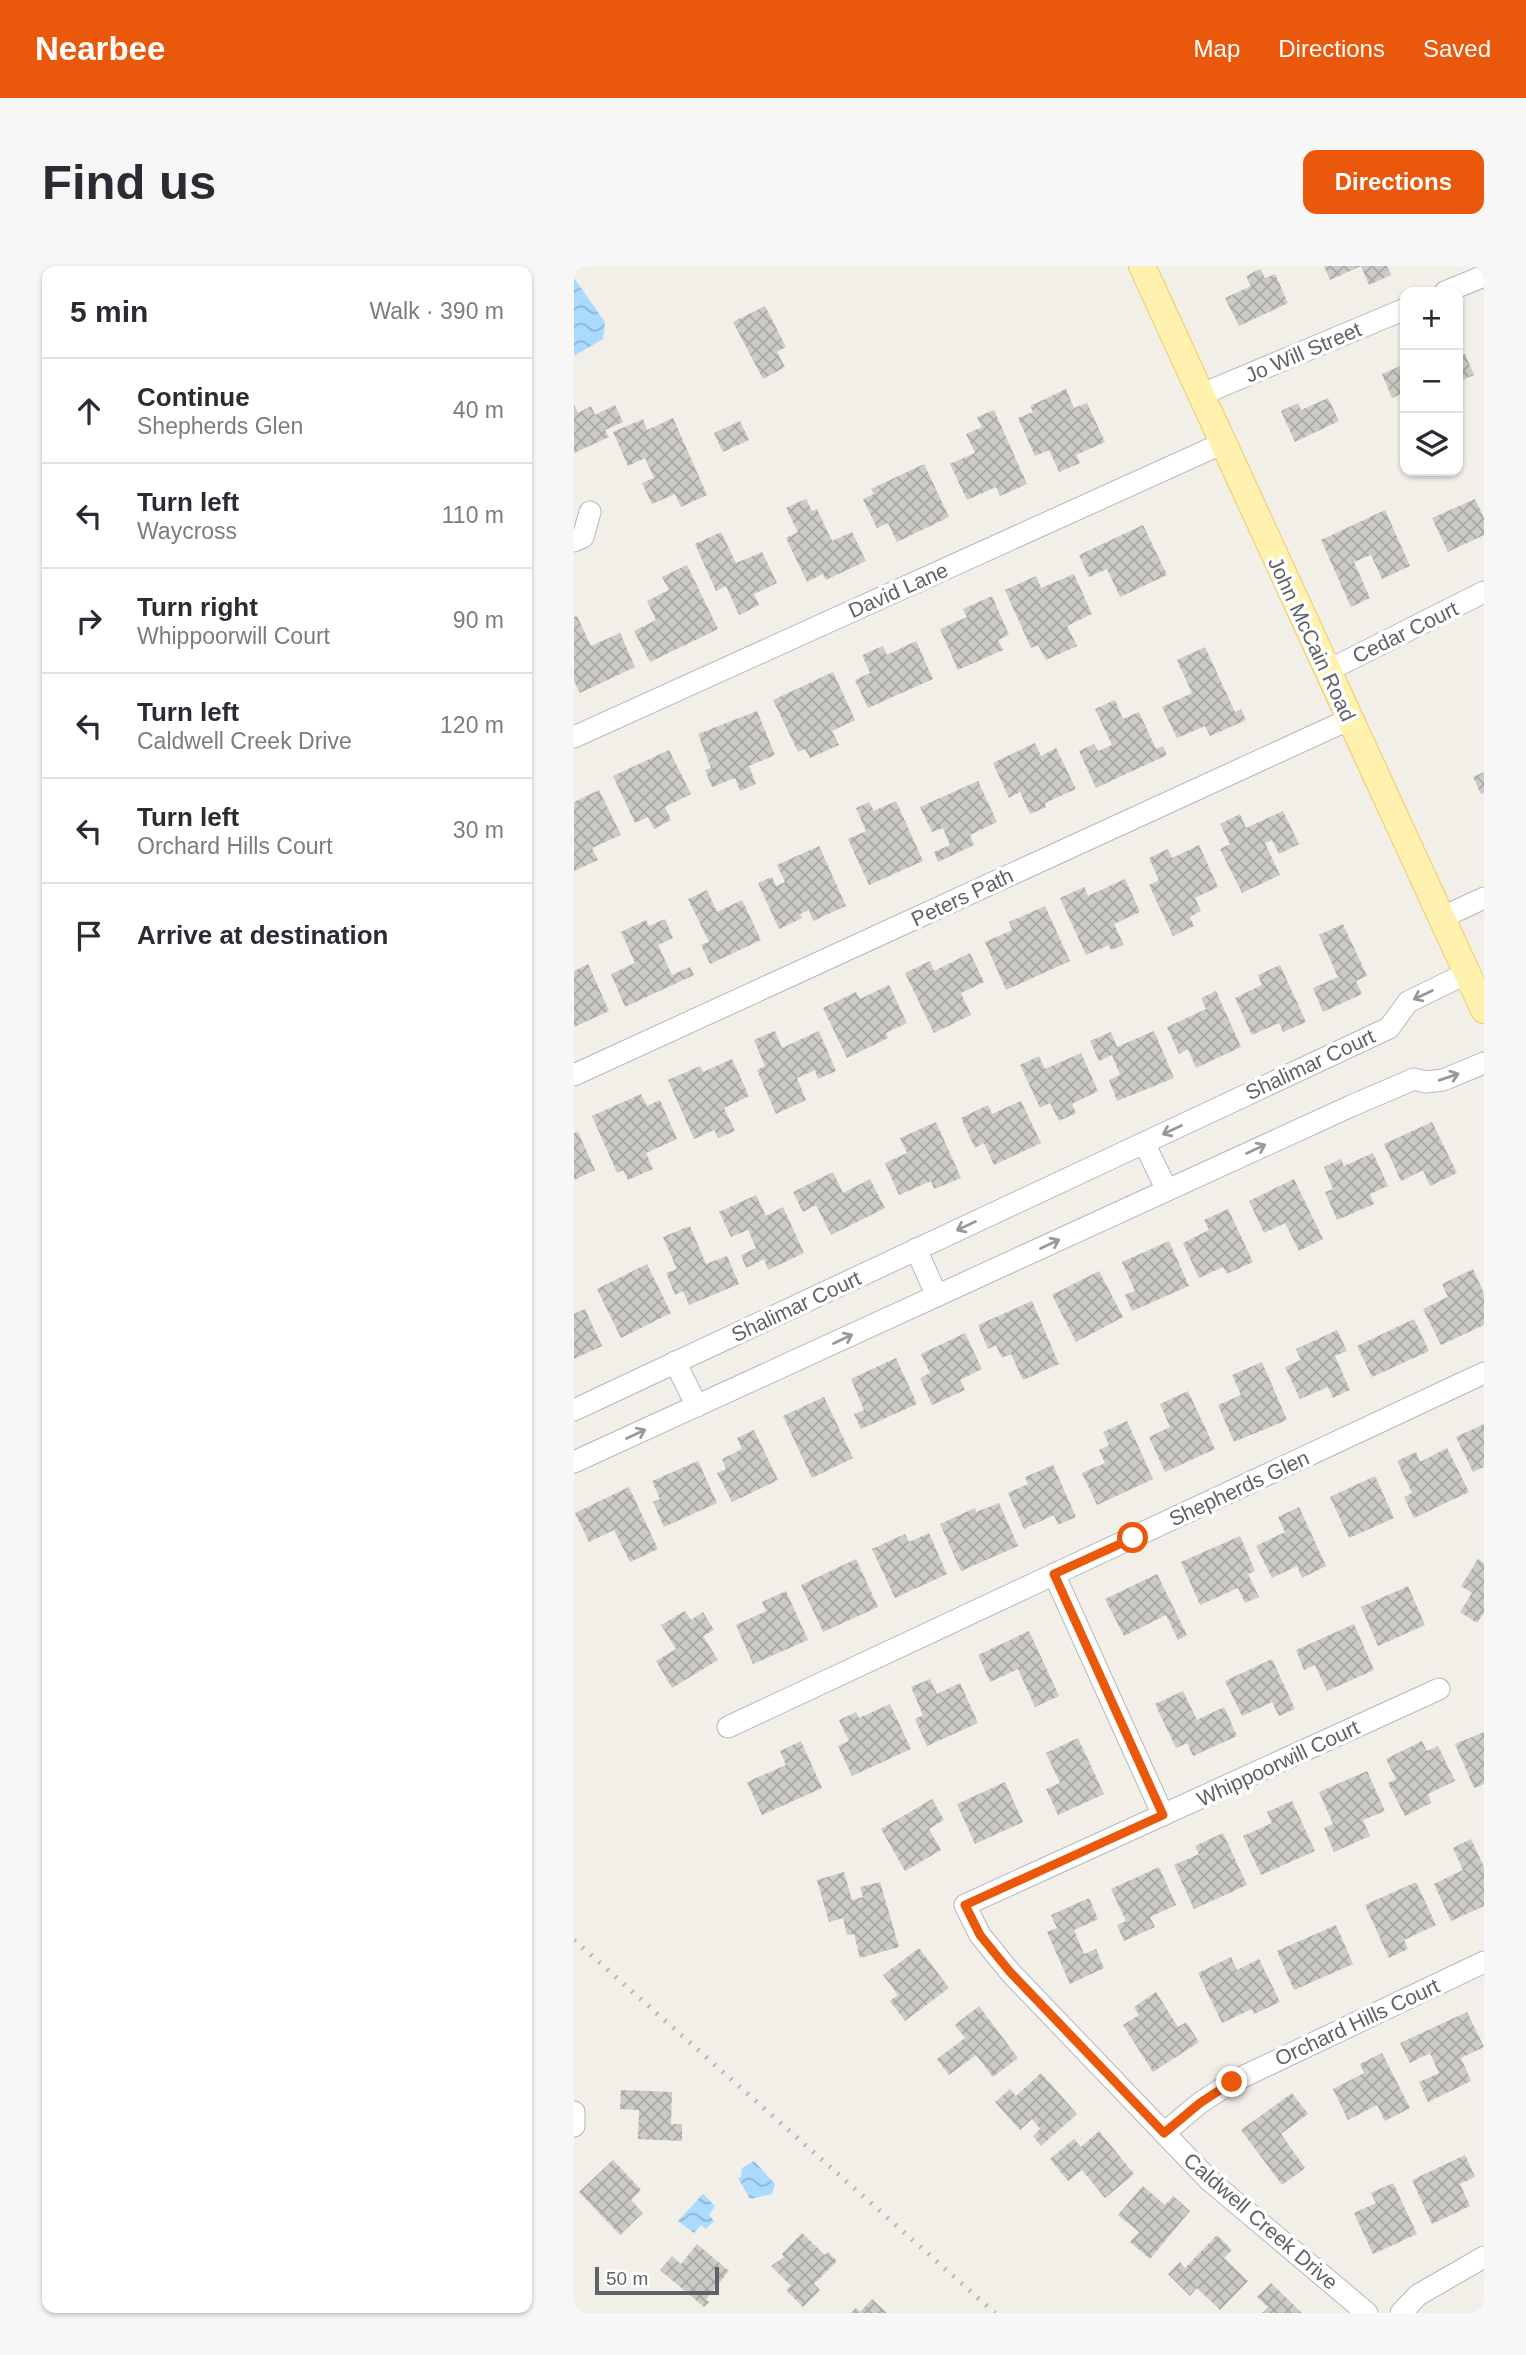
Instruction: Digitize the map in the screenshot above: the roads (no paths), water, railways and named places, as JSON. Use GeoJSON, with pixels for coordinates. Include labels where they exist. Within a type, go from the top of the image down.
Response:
{"type":"FeatureCollection","features":[{"type":"Feature","properties":{"kind":"main road","name":"John McCain Road"},"geometry":{"type":"LineString","coordinates":[[1142,266],[1221,443],[1484,1010]]}},
{"type":"Feature","properties":{"kind":"street"},"geometry":{"type":"LineString","coordinates":[[1457,287],[1484,276]]}},
{"type":"Feature","properties":{"kind":"street","name":"Jo Will Street"},"geometry":{"type":"LineString","coordinates":[[1200,395],[1400,311]]}},
{"type":"Feature","properties":{"kind":"street","name":"David Lane"},"geometry":{"type":"LineString","coordinates":[[574,737],[1221,443]]}},
{"type":"Feature","properties":{"kind":"street"},"geometry":{"type":"LineString","coordinates":[[574,541],[583,537],[590,512]]}},
{"type":"Feature","properties":{"kind":"street","name":"Cedar Court"},"geometry":{"type":"LineString","coordinates":[[1327,671],[1484,592]]}},
{"type":"Feature","properties":{"kind":"street","name":"Peters Path"},"geometry":{"type":"LineString","coordinates":[[574,1075],[1350,719]]}},
{"type":"Feature","properties":{"kind":"street"},"geometry":{"type":"LineString","coordinates":[[1441,918],[1484,898]]}},
{"type":"Feature","properties":{"kind":"street","name":"Shalimar Court"},"geometry":{"type":"LineString","coordinates":[[574,1410],[1390,1028],[1408,1002],[1467,974]]}},
{"type":"Feature","properties":{"kind":"street"},"geometry":{"type":"LineString","coordinates":[[574,1462],[1413,1079],[1426,1082],[1443,1080],[1484,1063]]}},
{"type":"Feature","properties":{"kind":"street"},"geometry":{"type":"LineString","coordinates":[[1144,1143],[1167,1190]]}},
{"type":"Feature","properties":{"kind":"street"},"geometry":{"type":"LineString","coordinates":[[916,1250],[937,1296]]}},
{"type":"Feature","properties":{"kind":"street"},"geometry":{"type":"LineString","coordinates":[[676,1362],[697,1406]]}},
{"type":"Feature","properties":{"kind":"street","name":"Shepherds Glen"},"geometry":{"type":"LineString","coordinates":[[728,1727],[1484,1373]]}},
{"type":"Feature","properties":{"kind":"street"},"geometry":{"type":"LineString","coordinates":[[1054,1574],[1163,1815]]}},
{"type":"Feature","properties":{"kind":"street","name":"Whippoorwill Court"},"geometry":{"type":"LineString","coordinates":[[965,1905],[1438,1689]]}},
{"type":"Feature","properties":{"kind":"street","name":"Caldwell Creek Drive"},"geometry":{"type":"LineString","coordinates":[[965,1905],[980,1935],[1010,1972],[1209,2180],[1367,2313]]}},
{"type":"Feature","properties":{"kind":"street","name":"Orchard Hills Court"},"geometry":{"type":"LineString","coordinates":[[1164,2133],[1200,2103],[1232,2082],[1304,2045],[1484,1962]]}},
{"type":"Feature","properties":{"kind":"street"},"geometry":{"type":"LineString","coordinates":[[574,2112],[574,2126]]}},
{"type":"Feature","properties":{"kind":"street"},"geometry":{"type":"LineString","coordinates":[[1401,2313],[1418,2295],[1484,2257]]}},
{"type":"Feature","properties":{"kind":"water"},"geometry":{"type":"Polygon","coordinates":[[[574,278],[605,322],[603,339],[574,356],[574,278]]]}},
{"type":"Feature","properties":{"kind":"water"},"geometry":{"type":"Polygon","coordinates":[[[754,2161],[775,2184],[772,2194],[750,2199],[738,2178],[741,2177],[742,2168],[754,2161]]]}},
{"type":"Feature","properties":{"kind":"water"},"geometry":{"type":"Polygon","coordinates":[[[703,2194],[715,2206],[709,2215],[714,2221],[706,2229],[701,2225],[694,2233],[678,2221],[703,2194]]]}},
{"type":"Feature","properties":{"kind":"railway"},"geometry":{"type":"LineString","coordinates":[[574,1940],[995,2313]]}}]}
